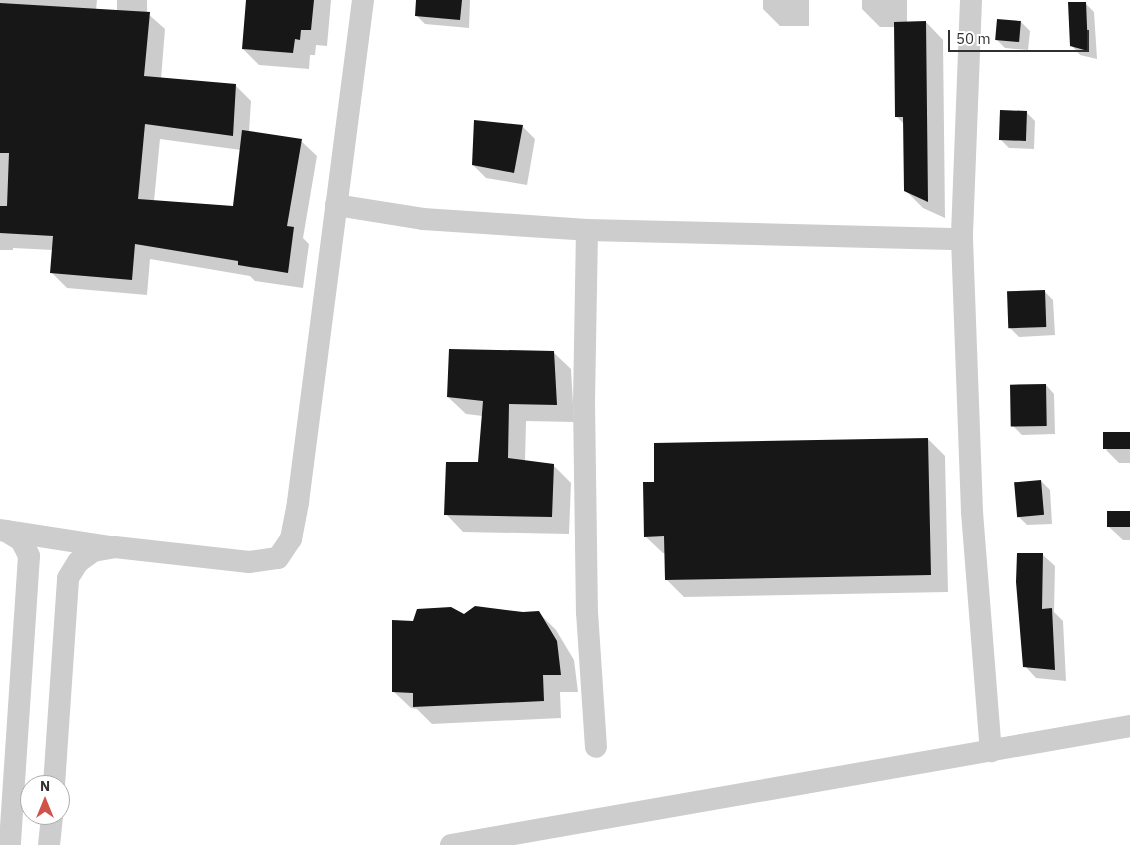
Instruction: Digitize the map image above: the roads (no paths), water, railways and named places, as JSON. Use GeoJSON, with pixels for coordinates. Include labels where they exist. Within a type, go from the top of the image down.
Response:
{"type":"FeatureCollection","features":[{"type":"Feature","properties":{"kind":"street"},"geometry":{"type":"LineString","coordinates":[[3,531],[116,548],[249,562],[278,558],[290,539],[298,502],[363,0]]}},
{"type":"Feature","properties":{"kind":"street"},"geometry":{"type":"LineString","coordinates":[[971,0],[962,239],[972,512],[991,751]]}},
{"type":"Feature","properties":{"kind":"street"},"geometry":{"type":"LineString","coordinates":[[336,205],[423,219],[587,230],[962,239]]}},
{"type":"Feature","properties":{"kind":"street"},"geometry":{"type":"LineString","coordinates":[[587,230],[584,401],[587,602],[596,747]]}},
{"type":"Feature","properties":{"kind":"street"},"geometry":{"type":"LineString","coordinates":[[3,531],[22,540],[29,556],[10,845]]}},
{"type":"Feature","properties":{"kind":"street"},"geometry":{"type":"LineString","coordinates":[[55,775],[68,578],[78,562],[93,551],[116,548]]}},
{"type":"Feature","properties":{"kind":"street"},"geometry":{"type":"LineString","coordinates":[[451,845],[1130,726]]}},
{"type":"Feature","properties":{"kind":"street"},"geometry":{"type":"LineString","coordinates":[[50,845],[51,825]]}}]}
